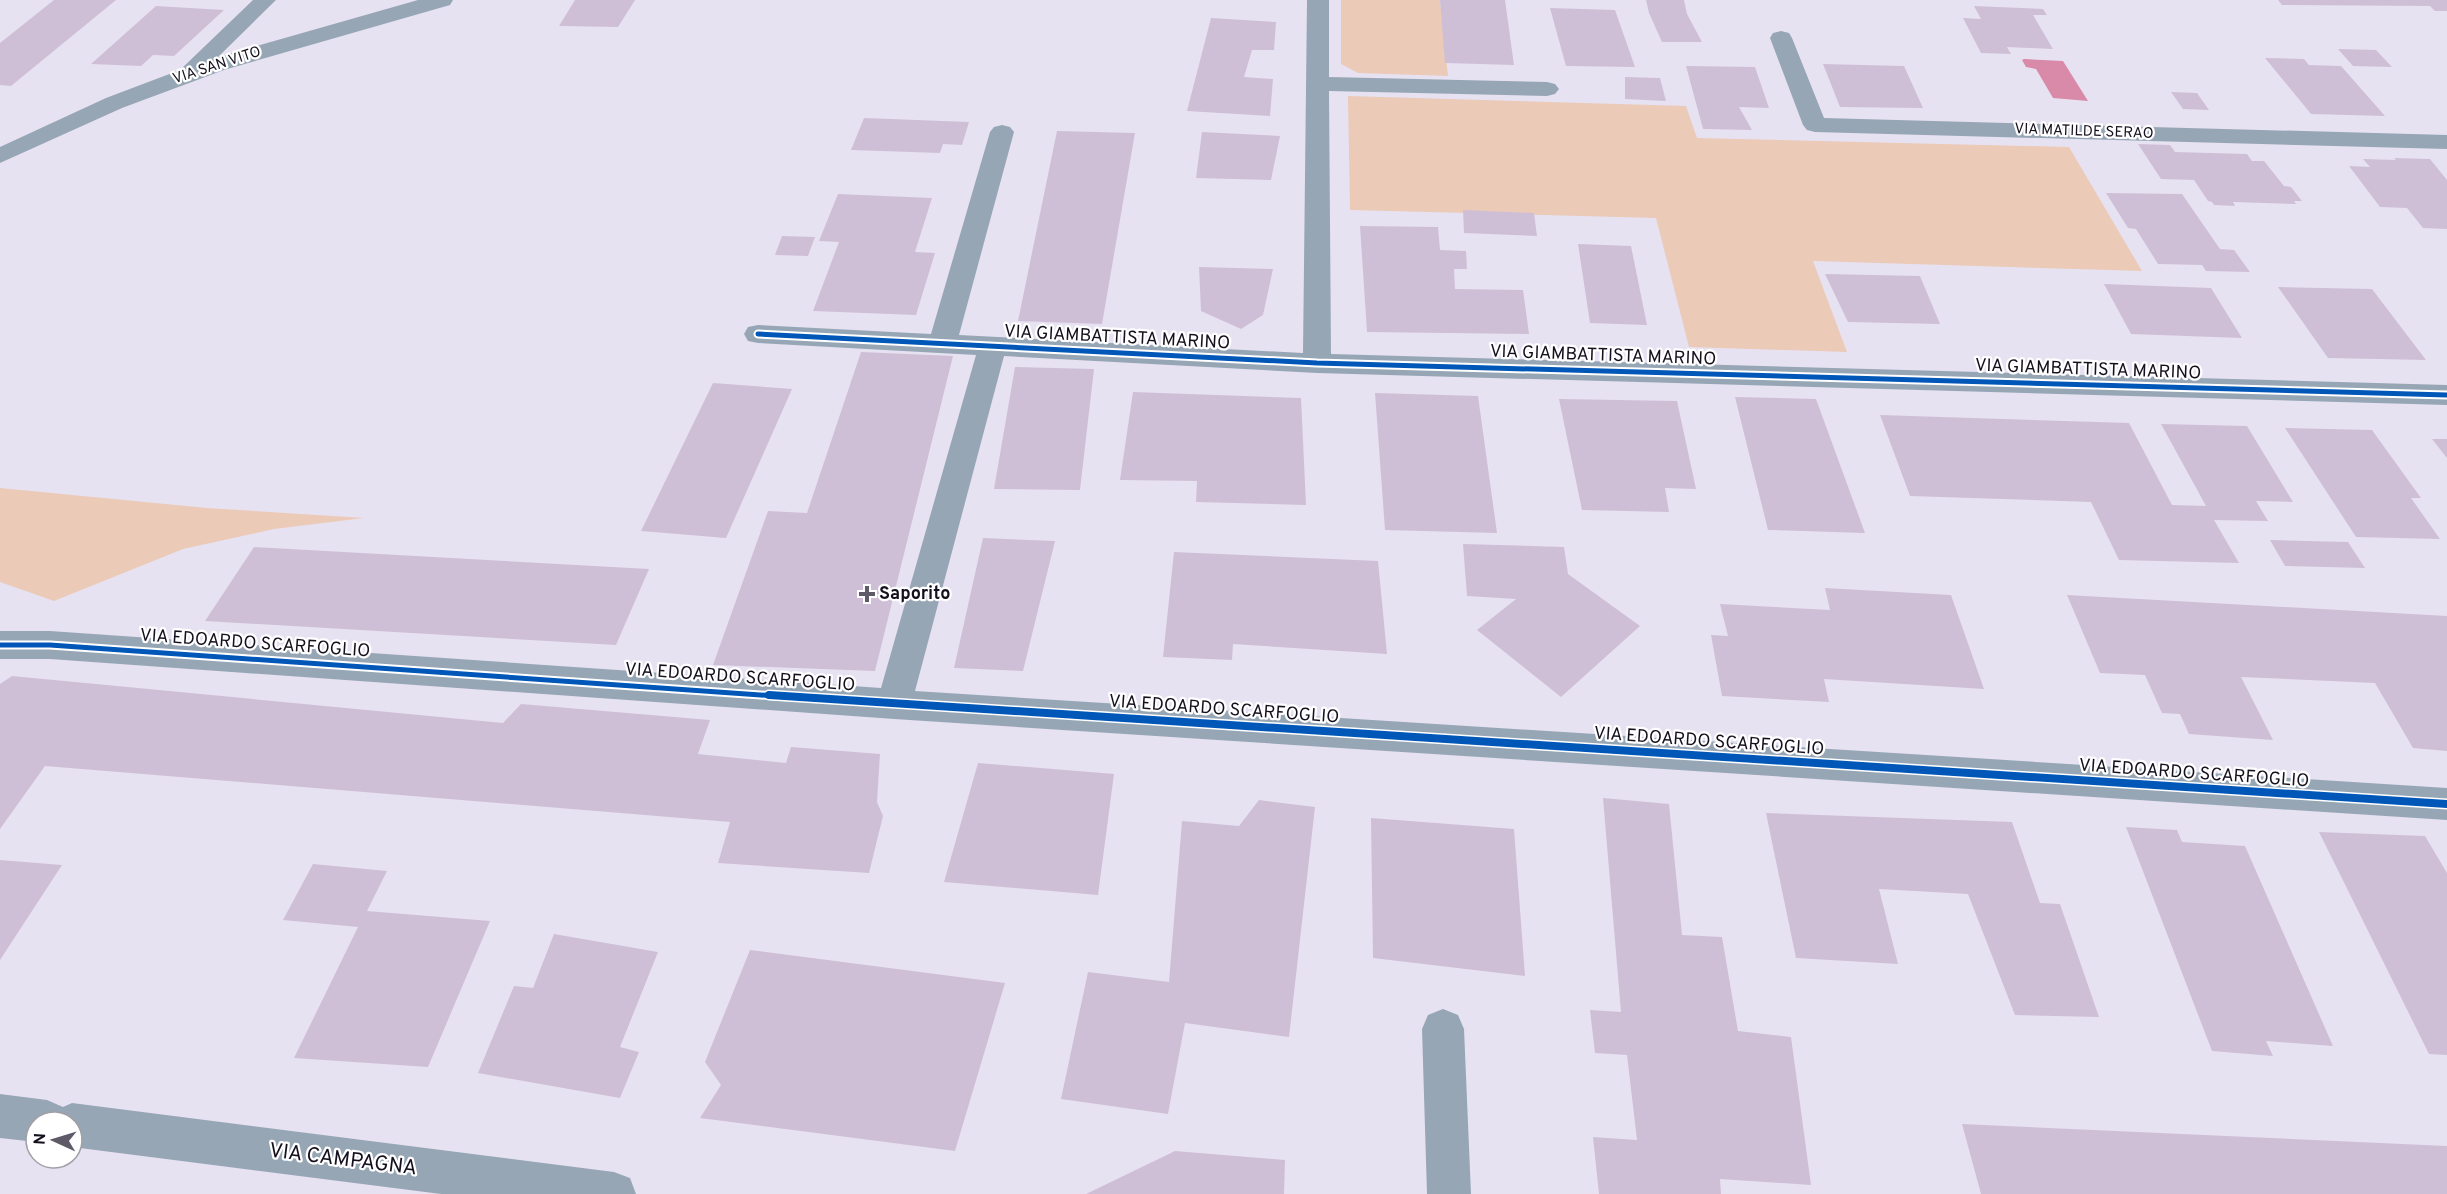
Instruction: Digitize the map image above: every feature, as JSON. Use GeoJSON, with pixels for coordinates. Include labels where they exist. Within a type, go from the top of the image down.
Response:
{"type":"FeatureCollection","features":[{"type":"Feature","properties":{"kind":"street"},"geometry":{"type":"LineString","coordinates":[[185,75],[265,0]]}},
{"type":"Feature","properties":{"kind":"street","name":"VIA SAN VITO"},"geometry":{"type":"LineString","coordinates":[[0,156],[70,122],[185,75],[442,0]]}},
{"type":"Feature","properties":{"kind":"street"},"geometry":{"type":"LineString","coordinates":[[1317,363],[1318,0]]}},
{"type":"Feature","properties":{"kind":"street","name":"VIA MATILDE SERAO"},"geometry":{"type":"LineString","coordinates":[[1781,38],[1815,125],[2447,142]]}},
{"type":"Feature","properties":{"kind":"street"},"geometry":{"type":"LineString","coordinates":[[1317,84],[1547,89]]}},
{"type":"Feature","properties":{"kind":"street"},"geometry":{"type":"LineString","coordinates":[[942,344],[1002,132]]}},
{"type":"Feature","properties":{"kind":"street","name":"VIA GIAMBATTISTA MARINO"},"geometry":{"type":"LineString","coordinates":[[758,334],[1317,363],[2447,395]]}},
{"type":"Feature","properties":{"kind":"street"},"geometry":{"type":"LineString","coordinates":[[894,704],[992,346]]}},
{"type":"Feature","properties":{"kind":"street","name":"VIA EDOARDO SCARFOGLIO"},"geometry":{"type":"LineString","coordinates":[[0,645],[50,645],[894,704],[2447,804]]}},
{"type":"Feature","properties":{"kind":"street"},"geometry":{"type":"LineString","coordinates":[[1443,1029],[1449,1194]]}},
{"type":"Feature","properties":{"kind":"street"},"geometry":{"type":"LineString","coordinates":[[0,1116],[24,1119]]}},
{"type":"Feature","properties":{"kind":"street","name":"VIA CAMPAGNA"},"geometry":{"type":"LineString","coordinates":[[84,1127],[614,1194]]}},
{"type":"Feature","properties":{"kind":"shaded area"},"geometry":{"type":"Polygon","coordinates":[[[1341,0],[1440,0],[1448,76],[1358,73],[1341,64],[1341,0]]]}},
{"type":"Feature","properties":{"kind":"shaded area"},"geometry":{"type":"Polygon","coordinates":[[[2022,60],[2063,61],[2088,101],[2053,98],[2036,69],[2026,67],[2022,60]]]}},
{"type":"Feature","properties":{"kind":"shaded area"},"geometry":{"type":"Polygon","coordinates":[[[1348,96],[1686,106],[1697,138],[2069,147],[2142,271],[1813,261],[1847,352],[1689,347],[1656,218],[1350,210],[1348,96]]]}},
{"type":"Feature","properties":{"kind":"shaded area"},"geometry":{"type":"Polygon","coordinates":[[[0,488],[207,508],[364,518],[274,529],[183,549],[54,601],[0,582],[0,488]]]}},
{"type":"Feature","properties":{"kind":"building"},"geometry":{"type":"Polygon","coordinates":[[[54,0],[116,0],[11,86],[0,85],[0,43],[54,0]]]}},
{"type":"Feature","properties":{"kind":"building"},"geometry":{"type":"Polygon","coordinates":[[[575,0],[635,0],[618,27],[559,26],[575,0]]]}},
{"type":"Feature","properties":{"kind":"building"},"geometry":{"type":"Polygon","coordinates":[[[1440,0],[1505,0],[1514,65],[1445,63],[1440,0]]]}},
{"type":"Feature","properties":{"kind":"building"},"geometry":{"type":"Polygon","coordinates":[[[1646,0],[1684,0],[1687,14],[1702,42],[1662,42],[1649,13],[1646,0]]]}},
{"type":"Feature","properties":{"kind":"building"},"geometry":{"type":"Polygon","coordinates":[[[2278,0],[2447,0],[2447,11],[2435,11],[2430,6],[2282,5],[2278,0]]]}},
{"type":"Feature","properties":{"kind":"building"},"geometry":{"type":"Polygon","coordinates":[[[156,6],[224,10],[174,56],[153,55],[141,66],[91,64],[156,6]]]}},
{"type":"Feature","properties":{"kind":"building"},"geometry":{"type":"Polygon","coordinates":[[[1974,6],[2043,9],[2047,15],[2033,15],[2053,49],[2007,47],[2011,54],[1981,53],[1963,18],[1981,19],[1974,6]]]}},
{"type":"Feature","properties":{"kind":"building"},"geometry":{"type":"Polygon","coordinates":[[[1550,8],[1615,10],[1635,67],[1566,66],[1550,8]]]}},
{"type":"Feature","properties":{"kind":"building"},"geometry":{"type":"Polygon","coordinates":[[[1211,18],[1276,22],[1274,50],[1252,50],[1244,77],[1273,79],[1270,116],[1187,111],[1211,18]]]}},
{"type":"Feature","properties":{"kind":"building"},"geometry":{"type":"Polygon","coordinates":[[[2338,49],[2376,50],[2392,67],[2353,66],[2338,49]]]}},
{"type":"Feature","properties":{"kind":"building"},"geometry":{"type":"Polygon","coordinates":[[[2265,58],[2304,59],[2309,65],[2341,66],[2385,116],[2311,114],[2265,58]]]}},
{"type":"Feature","properties":{"kind":"building"},"geometry":{"type":"Polygon","coordinates":[[[1823,64],[1904,66],[1923,108],[1840,107],[1823,64]]]}},
{"type":"Feature","properties":{"kind":"building"},"geometry":{"type":"Polygon","coordinates":[[[1686,66],[1755,67],[1769,108],[1739,107],[1752,130],[1703,129],[1686,66]]]}},
{"type":"Feature","properties":{"kind":"building"},"geometry":{"type":"Polygon","coordinates":[[[1625,77],[1660,78],[1666,101],[1625,99],[1625,77]]]}},
{"type":"Feature","properties":{"kind":"building"},"geometry":{"type":"Polygon","coordinates":[[[2171,92],[2197,93],[2209,110],[2183,109],[2171,92]]]}},
{"type":"Feature","properties":{"kind":"building"},"geometry":{"type":"Polygon","coordinates":[[[864,118],[969,122],[962,145],[943,144],[940,153],[851,150],[864,118]]]}},
{"type":"Feature","properties":{"kind":"building"},"geometry":{"type":"Polygon","coordinates":[[[1057,131],[1135,133],[1102,324],[1018,321],[1057,131]]]}},
{"type":"Feature","properties":{"kind":"building"},"geometry":{"type":"Polygon","coordinates":[[[1202,132],[1280,136],[1271,180],[1196,178],[1202,132]]]}},
{"type":"Feature","properties":{"kind":"building"},"geometry":{"type":"Polygon","coordinates":[[[2138,144],[2170,145],[2175,152],[2247,154],[2252,161],[2264,161],[2284,186],[2291,187],[2302,201],[2294,201],[2296,204],[2233,202],[2235,206],[2214,205],[2208,201],[2194,180],[2161,179],[2138,144]]]}},
{"type":"Feature","properties":{"kind":"building"},"geometry":{"type":"Polygon","coordinates":[[[2394,158],[2430,159],[2447,180],[2447,229],[2423,228],[2407,208],[2380,207],[2349,166],[2370,167],[2363,159],[2396,160],[2394,158]]]}},
{"type":"Feature","properties":{"kind":"building"},"geometry":{"type":"Polygon","coordinates":[[[2106,193],[2182,194],[2220,249],[2234,250],[2250,272],[2206,271],[2202,265],[2158,264],[2136,229],[2128,228],[2106,193]]]}},
{"type":"Feature","properties":{"kind":"building"},"geometry":{"type":"Polygon","coordinates":[[[838,194],[932,198],[915,252],[935,253],[916,315],[813,311],[839,242],[819,241],[838,194]]]}},
{"type":"Feature","properties":{"kind":"building"},"geometry":{"type":"Polygon","coordinates":[[[1463,210],[1534,213],[1537,236],[1464,233],[1463,210]]]}},
{"type":"Feature","properties":{"kind":"building"},"geometry":{"type":"Polygon","coordinates":[[[1360,226],[1438,227],[1440,250],[1466,251],[1467,269],[1454,269],[1455,289],[1523,290],[1529,334],[1367,332],[1360,226]]]}},
{"type":"Feature","properties":{"kind":"building"},"geometry":{"type":"Polygon","coordinates":[[[782,236],[815,237],[808,256],[775,255],[782,236]]]}},
{"type":"Feature","properties":{"kind":"building"},"geometry":{"type":"Polygon","coordinates":[[[1578,244],[1631,246],[1647,325],[1590,323],[1578,244]]]}},
{"type":"Feature","properties":{"kind":"building"},"geometry":{"type":"Polygon","coordinates":[[[1199,267],[1273,269],[1263,315],[1241,329],[1201,311],[1199,267]]]}},
{"type":"Feature","properties":{"kind":"building"},"geometry":{"type":"Polygon","coordinates":[[[1825,274],[1920,276],[1940,324],[1848,322],[1825,274]]]}},
{"type":"Feature","properties":{"kind":"building"},"geometry":{"type":"Polygon","coordinates":[[[2104,284],[2211,288],[2242,338],[2131,334],[2104,284]]]}},
{"type":"Feature","properties":{"kind":"building"},"geometry":{"type":"Polygon","coordinates":[[[2278,287],[2372,289],[2426,360],[2328,358],[2278,287]]]}},
{"type":"Feature","properties":{"kind":"building"},"geometry":{"type":"Polygon","coordinates":[[[861,352],[953,356],[875,671],[713,665],[768,511],[807,513],[861,352]]]}},
{"type":"Feature","properties":{"kind":"building"},"geometry":{"type":"Polygon","coordinates":[[[1015,367],[1094,369],[1080,490],[994,489],[1015,367]]]}},
{"type":"Feature","properties":{"kind":"building"},"geometry":{"type":"Polygon","coordinates":[[[713,383],[792,389],[726,538],[641,531],[713,383]]]}},
{"type":"Feature","properties":{"kind":"building"},"geometry":{"type":"Polygon","coordinates":[[[1133,392],[1301,398],[1306,505],[1196,502],[1197,481],[1120,480],[1133,392]]]}},
{"type":"Feature","properties":{"kind":"building"},"geometry":{"type":"Polygon","coordinates":[[[1375,393],[1478,396],[1497,533],[1385,530],[1375,393]]]}},
{"type":"Feature","properties":{"kind":"building"},"geometry":{"type":"Polygon","coordinates":[[[1735,397],[1816,399],[1865,533],[1768,530],[1735,397]]]}},
{"type":"Feature","properties":{"kind":"building"},"geometry":{"type":"Polygon","coordinates":[[[1559,399],[1677,401],[1696,489],[1665,488],[1669,512],[1582,510],[1559,399]]]}},
{"type":"Feature","properties":{"kind":"building"},"geometry":{"type":"Polygon","coordinates":[[[1880,415],[2129,423],[2172,505],[2206,506],[2161,424],[2247,426],[2293,502],[2256,501],[2268,521],[2214,520],[2239,563],[2119,560],[2091,502],[1910,496],[1880,415]]]}},
{"type":"Feature","properties":{"kind":"building"},"geometry":{"type":"Polygon","coordinates":[[[2285,428],[2372,430],[2421,498],[2411,498],[2440,539],[2356,537],[2285,428]]]}},
{"type":"Feature","properties":{"kind":"building"},"geometry":{"type":"Polygon","coordinates":[[[2432,439],[2447,439],[2447,458],[2432,439]]]}},
{"type":"Feature","properties":{"kind":"building"},"geometry":{"type":"Polygon","coordinates":[[[983,538],[1055,541],[1023,671],[954,668],[983,538]]]}},
{"type":"Feature","properties":{"kind":"building"},"geometry":{"type":"Polygon","coordinates":[[[2270,540],[2348,542],[2365,568],[2285,566],[2270,540]]]}},
{"type":"Feature","properties":{"kind":"building"},"geometry":{"type":"Polygon","coordinates":[[[1463,544],[1564,547],[1568,574],[1640,626],[1561,697],[1477,630],[1516,599],[1467,596],[1463,544]]]}},
{"type":"Feature","properties":{"kind":"building"},"geometry":{"type":"Polygon","coordinates":[[[254,547],[649,569],[616,645],[205,621],[254,547]]]}},
{"type":"Feature","properties":{"kind":"building"},"geometry":{"type":"Polygon","coordinates":[[[1174,552],[1378,561],[1387,654],[1233,644],[1232,660],[1163,657],[1174,552]]]}},
{"type":"Feature","properties":{"kind":"building"},"geometry":{"type":"Polygon","coordinates":[[[1825,588],[1951,595],[1984,689],[1824,679],[1829,702],[1722,696],[1711,635],[1728,636],[1720,604],[1830,610],[1825,588]]]}},
{"type":"Feature","properties":{"kind":"building"},"geometry":{"type":"Polygon","coordinates":[[[2067,595],[2447,616],[2447,751],[2413,748],[2375,683],[2241,677],[2273,740],[2189,734],[2180,714],[2162,713],[2145,675],[2100,673],[2067,595]]]}},
{"type":"Feature","properties":{"kind":"building"},"geometry":{"type":"Polygon","coordinates":[[[12,676],[503,723],[521,704],[710,720],[698,754],[786,763],[791,747],[880,754],[877,802],[883,816],[869,873],[718,863],[730,822],[45,766],[0,829],[0,684],[12,676]]]}},
{"type":"Feature","properties":{"kind":"building"},"geometry":{"type":"Polygon","coordinates":[[[978,763],[1114,774],[1098,895],[944,882],[978,763]]]}},
{"type":"Feature","properties":{"kind":"building"},"geometry":{"type":"Polygon","coordinates":[[[1603,798],[1669,804],[1682,935],[1722,937],[1738,1031],[1791,1037],[1811,1185],[1720,1179],[1721,1194],[1599,1194],[1593,1137],[1637,1140],[1627,1055],[1595,1053],[1590,1010],[1621,1012],[1603,798]]]}},
{"type":"Feature","properties":{"kind":"building"},"geometry":{"type":"Polygon","coordinates":[[[1259,800],[1315,807],[1289,1037],[1185,1023],[1168,1114],[1061,1099],[1088,972],[1169,982],[1182,821],[1239,826],[1259,800]]]}},
{"type":"Feature","properties":{"kind":"building"},"geometry":{"type":"Polygon","coordinates":[[[1766,813],[2012,822],[2040,903],[2060,904],[2099,1017],[2015,1015],[1968,894],[1879,889],[1898,964],[1796,958],[1766,813]]]}},
{"type":"Feature","properties":{"kind":"building"},"geometry":{"type":"Polygon","coordinates":[[[1371,818],[1514,829],[1525,976],[1373,958],[1371,818]]]}},
{"type":"Feature","properties":{"kind":"building"},"geometry":{"type":"Polygon","coordinates":[[[2126,827],[2177,830],[2182,842],[2245,846],[2333,1046],[2266,1041],[2273,1056],[2212,1051],[2126,827]]]}},
{"type":"Feature","properties":{"kind":"building"},"geometry":{"type":"Polygon","coordinates":[[[2319,832],[2425,836],[2447,873],[2447,1055],[2429,1054],[2319,832]]]}},
{"type":"Feature","properties":{"kind":"building"},"geometry":{"type":"Polygon","coordinates":[[[0,860],[62,865],[0,960],[0,860]]]}},
{"type":"Feature","properties":{"kind":"building"},"geometry":{"type":"Polygon","coordinates":[[[313,864],[387,871],[367,911],[490,921],[428,1067],[294,1058],[358,927],[283,920],[313,864]]]}},
{"type":"Feature","properties":{"kind":"building"},"geometry":{"type":"Polygon","coordinates":[[[554,934],[658,952],[620,1047],[639,1052],[620,1098],[478,1073],[514,986],[533,988],[554,934]]]}},
{"type":"Feature","properties":{"kind":"building"},"geometry":{"type":"Polygon","coordinates":[[[750,950],[1005,983],[955,1151],[700,1118],[721,1085],[705,1062],[750,950]]]}},
{"type":"Feature","properties":{"kind":"building"},"geometry":{"type":"Polygon","coordinates":[[[1962,1124],[2447,1146],[2447,1194],[1981,1194],[1962,1124]]]}},
{"type":"Feature","properties":{"kind":"building"},"geometry":{"type":"Polygon","coordinates":[[[1175,1151],[1285,1160],[1284,1194],[1086,1194],[1175,1151]]]}},
{"type":"Feature","properties":{"kind":"cycle path"},"geometry":{"type":"LineString","coordinates":[[758,334],[1317,363],[2447,395]]}},
{"type":"Feature","properties":{"kind":"cycle path"},"geometry":{"type":"LineString","coordinates":[[0,645],[50,645],[894,704],[2447,804]]}},
{"type":"Feature","properties":{"kind":"place","name":"Saporito"},"geometry":{"type":"Point","coordinates":[867,594]}}]}
